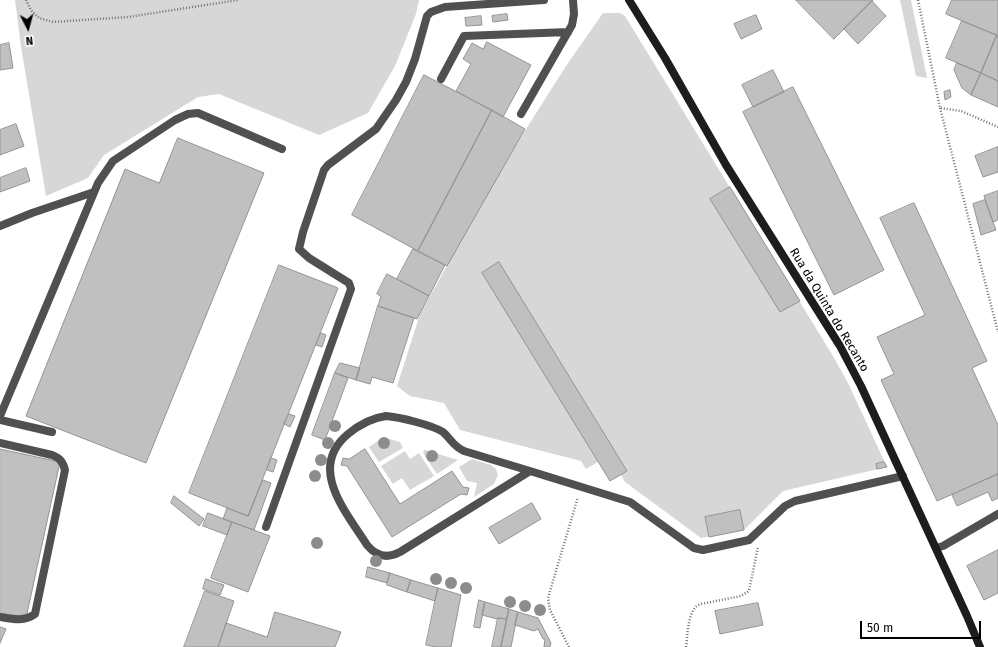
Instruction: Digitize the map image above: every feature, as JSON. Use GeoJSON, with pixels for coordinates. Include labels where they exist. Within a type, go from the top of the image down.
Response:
{"type":"FeatureCollection","features":[{"type":"Feature","properties":{"kind":"street","name":"Rua da Quinta do Recanto"},"geometry":{"type":"LineString","coordinates":[[630,0],[726,165],[840,346],[861,386],[980,647]]}},
{"type":"Feature","properties":{"kind":"lane"},"geometry":{"type":"LineString","coordinates":[[266,527],[351,289],[349,283],[308,258],[299,248],[324,170],[328,164],[376,129],[396,100],[406,82],[415,59],[425,20],[430,12],[445,7],[544,0]]}},
{"type":"Feature","properties":{"kind":"lane"},"geometry":{"type":"LineString","coordinates":[[521,114],[568,32],[573,20],[573,0]]}},
{"type":"Feature","properties":{"kind":"lane"},"geometry":{"type":"LineString","coordinates":[[441,79],[464,36],[568,32]]}},
{"type":"Feature","properties":{"kind":"lane"},"geometry":{"type":"LineString","coordinates":[[0,416],[94,192],[98,183],[113,161],[175,120],[188,114],[198,113],[282,149]]}},
{"type":"Feature","properties":{"kind":"lane"},"geometry":{"type":"LineString","coordinates":[[0,226],[32,213],[94,192]]}},
{"type":"Feature","properties":{"kind":"lane"},"geometry":{"type":"LineString","coordinates":[[530,471],[400,552],[394,555],[382,556],[367,545],[337,498],[332,486],[330,461],[335,449],[342,439],[367,421],[376,417],[398,417],[436,428],[446,435],[453,444],[464,451],[581,486],[630,502],[698,550],[749,540],[785,506],[795,501],[902,476]]}},
{"type":"Feature","properties":{"kind":"lane"},"geometry":{"type":"LineString","coordinates":[[0,420],[52,432]]}},
{"type":"Feature","properties":{"kind":"lane"},"geometry":{"type":"LineString","coordinates":[[0,443],[52,455],[64,464],[65,470],[35,614],[24,619],[0,617]]}},
{"type":"Feature","properties":{"kind":"lane"},"geometry":{"type":"LineString","coordinates":[[936,548],[943,546],[998,514]]}},
{"type":"Feature","properties":{"kind":"path"},"geometry":{"type":"LineString","coordinates":[[26,0],[31,10],[39,18],[53,22],[128,17],[238,0]]}},
{"type":"Feature","properties":{"kind":"path"},"geometry":{"type":"LineString","coordinates":[[918,0],[940,108],[998,332]]}},
{"type":"Feature","properties":{"kind":"path"},"geometry":{"type":"LineString","coordinates":[[940,108],[961,111],[998,127]]}},
{"type":"Feature","properties":{"kind":"path"},"geometry":{"type":"LineString","coordinates":[[569,647],[550,610],[548,598],[581,486]]}},
{"type":"Feature","properties":{"kind":"path"},"geometry":{"type":"LineString","coordinates":[[686,647],[691,612],[695,607],[701,604],[741,596],[749,591],[762,528]]}},
{"type":"Feature","properties":{"kind":"shaded area"},"geometry":{"type":"Polygon","coordinates":[[[15,0],[419,0],[416,14],[395,66],[368,113],[319,135],[219,94],[198,97],[104,155],[88,178],[46,196],[21,47],[15,0]]]}},
{"type":"Feature","properties":{"kind":"shaded area"},"geometry":{"type":"Polygon","coordinates":[[[900,0],[911,0],[927,78],[916,76],[900,0]]]}},
{"type":"Feature","properties":{"kind":"shaded area"},"geometry":{"type":"Polygon","coordinates":[[[603,13],[620,13],[625,16],[833,356],[848,383],[887,467],[783,491],[744,530],[701,538],[625,482],[621,475],[610,481],[598,462],[586,469],[581,461],[460,430],[444,403],[410,396],[397,386],[420,314],[502,167],[566,66],[603,13]]]}},
{"type":"Feature","properties":{"kind":"shaded area"},"geometry":{"type":"Polygon","coordinates":[[[382,438],[400,442],[403,448],[379,462],[369,447],[382,438]]]}},
{"type":"Feature","properties":{"kind":"shaded area"},"geometry":{"type":"Polygon","coordinates":[[[424,450],[458,460],[437,474],[423,453],[424,450]]]}},
{"type":"Feature","properties":{"kind":"shaded area"},"geometry":{"type":"Polygon","coordinates":[[[405,451],[410,459],[419,453],[434,476],[410,490],[402,478],[393,484],[381,466],[405,451]]]}},
{"type":"Feature","properties":{"kind":"shaded area"},"geometry":{"type":"Polygon","coordinates":[[[472,459],[491,465],[496,469],[498,475],[494,484],[474,497],[477,483],[467,481],[459,467],[472,459]]]}},
{"type":"Feature","properties":{"kind":"building"},"geometry":{"type":"Polygon","coordinates":[[[796,0],[873,0],[834,39],[796,0]]]}},
{"type":"Feature","properties":{"kind":"building"},"geometry":{"type":"Polygon","coordinates":[[[952,0],[998,0],[998,36],[946,14],[952,0]]]}},
{"type":"Feature","properties":{"kind":"building"},"geometry":{"type":"Polygon","coordinates":[[[872,1],[886,16],[858,44],[844,29],[872,1]]]}},
{"type":"Feature","properties":{"kind":"building"},"geometry":{"type":"Polygon","coordinates":[[[507,14],[508,20],[493,22],[492,16],[507,14]]]}},
{"type":"Feature","properties":{"kind":"building"},"geometry":{"type":"Polygon","coordinates":[[[756,15],[762,29],[741,39],[734,24],[756,15]]]}},
{"type":"Feature","properties":{"kind":"building"},"geometry":{"type":"Polygon","coordinates":[[[481,16],[482,25],[466,26],[465,18],[481,16]]]}},
{"type":"Feature","properties":{"kind":"building"},"geometry":{"type":"Polygon","coordinates":[[[962,21],[997,35],[981,73],[946,58],[962,21]]]}},
{"type":"Feature","properties":{"kind":"building"},"geometry":{"type":"Polygon","coordinates":[[[997,35],[998,36],[998,81],[981,73],[997,35]]]}},
{"type":"Feature","properties":{"kind":"building"},"geometry":{"type":"Polygon","coordinates":[[[487,42],[531,65],[503,117],[456,91],[471,64],[463,59],[472,43],[483,49],[487,42]]]}},
{"type":"Feature","properties":{"kind":"building"},"geometry":{"type":"Polygon","coordinates":[[[9,43],[13,68],[0,70],[0,45],[9,43]]]}},
{"type":"Feature","properties":{"kind":"building"},"geometry":{"type":"Polygon","coordinates":[[[957,63],[981,73],[971,95],[962,88],[954,70],[957,63]]]}},
{"type":"Feature","properties":{"kind":"building"},"geometry":{"type":"Polygon","coordinates":[[[773,70],[784,92],[753,107],[742,85],[773,70]]]}},
{"type":"Feature","properties":{"kind":"building"},"geometry":{"type":"Polygon","coordinates":[[[981,73],[998,81],[998,107],[971,95],[981,73]]]}},
{"type":"Feature","properties":{"kind":"building"},"geometry":{"type":"Polygon","coordinates":[[[424,75],[492,110],[418,251],[352,215],[424,75]]]}},
{"type":"Feature","properties":{"kind":"building"},"geometry":{"type":"Polygon","coordinates":[[[793,87],[884,270],[834,295],[743,112],[793,87]]]}},
{"type":"Feature","properties":{"kind":"building"},"geometry":{"type":"Polygon","coordinates":[[[950,90],[951,97],[945,100],[944,92],[950,90]]]}},
{"type":"Feature","properties":{"kind":"building"},"geometry":{"type":"Polygon","coordinates":[[[492,110],[525,129],[447,266],[418,251],[492,110]]]}},
{"type":"Feature","properties":{"kind":"building"},"geometry":{"type":"Polygon","coordinates":[[[16,124],[24,146],[0,155],[0,130],[16,124]]]}},
{"type":"Feature","properties":{"kind":"building"},"geometry":{"type":"Polygon","coordinates":[[[178,138],[264,173],[146,463],[26,416],[125,169],[159,183],[178,138]]]}},
{"type":"Feature","properties":{"kind":"building"},"geometry":{"type":"Polygon","coordinates":[[[998,147],[998,172],[983,177],[975,156],[998,147]]]}},
{"type":"Feature","properties":{"kind":"building"},"geometry":{"type":"Polygon","coordinates":[[[26,168],[30,181],[0,192],[0,178],[26,168]]]}},
{"type":"Feature","properties":{"kind":"building"},"geometry":{"type":"Polygon","coordinates":[[[730,187],[800,301],[780,312],[710,199],[730,187]]]}},
{"type":"Feature","properties":{"kind":"building"},"geometry":{"type":"Polygon","coordinates":[[[998,191],[998,220],[993,222],[984,196],[998,191]]]}},
{"type":"Feature","properties":{"kind":"building"},"geometry":{"type":"Polygon","coordinates":[[[985,200],[996,230],[981,235],[973,204],[985,200]]]}},
{"type":"Feature","properties":{"kind":"building"},"geometry":{"type":"Polygon","coordinates":[[[914,203],[987,361],[972,368],[998,425],[998,474],[937,501],[881,380],[894,374],[877,337],[925,315],[880,218],[914,203]]]}},
{"type":"Feature","properties":{"kind":"building"},"geometry":{"type":"Polygon","coordinates":[[[413,249],[445,265],[429,296],[397,279],[413,249]]]}},
{"type":"Feature","properties":{"kind":"building"},"geometry":{"type":"Polygon","coordinates":[[[499,262],[627,471],[610,481],[482,273],[499,262]]]}},
{"type":"Feature","properties":{"kind":"building"},"geometry":{"type":"Polygon","coordinates":[[[279,265],[338,288],[248,516],[189,493],[279,265]]]}},
{"type":"Feature","properties":{"kind":"building"},"geometry":{"type":"Polygon","coordinates":[[[387,274],[429,296],[417,319],[378,306],[381,296],[377,294],[387,274]]]}},
{"type":"Feature","properties":{"kind":"building"},"geometry":{"type":"Polygon","coordinates":[[[378,306],[414,318],[393,383],[372,377],[370,384],[356,380],[378,306]]]}},
{"type":"Feature","properties":{"kind":"building"},"geometry":{"type":"Polygon","coordinates":[[[321,333],[326,335],[322,347],[316,345],[321,333]]]}},
{"type":"Feature","properties":{"kind":"building"},"geometry":{"type":"Polygon","coordinates":[[[340,363],[360,368],[356,380],[335,373],[340,363]]]}},
{"type":"Feature","properties":{"kind":"building"},"geometry":{"type":"Polygon","coordinates":[[[335,373],[348,378],[325,440],[312,435],[335,373]]]}},
{"type":"Feature","properties":{"kind":"building"},"geometry":{"type":"Polygon","coordinates":[[[289,414],[295,416],[290,427],[284,424],[289,414]]]}},
{"type":"Feature","properties":{"kind":"building"},"geometry":{"type":"Polygon","coordinates":[[[0,449],[60,462],[26,618],[0,613],[0,449]]]}},
{"type":"Feature","properties":{"kind":"building"},"geometry":{"type":"Polygon","coordinates":[[[365,449],[400,504],[452,471],[463,487],[469,488],[467,495],[461,494],[392,537],[347,466],[341,465],[343,458],[349,459],[365,449]]]}},
{"type":"Feature","properties":{"kind":"building"},"geometry":{"type":"Polygon","coordinates":[[[271,458],[277,460],[273,472],[267,470],[271,458]]]}},
{"type":"Feature","properties":{"kind":"building"},"geometry":{"type":"Polygon","coordinates":[[[884,462],[887,467],[877,469],[876,464],[884,462]]]}},
{"type":"Feature","properties":{"kind":"building"},"geometry":{"type":"Polygon","coordinates":[[[998,474],[998,498],[992,501],[988,492],[957,506],[952,495],[998,474]]]}},
{"type":"Feature","properties":{"kind":"building"},"geometry":{"type":"Polygon","coordinates":[[[263,480],[271,483],[254,530],[223,519],[227,508],[248,516],[263,480]]]}},
{"type":"Feature","properties":{"kind":"building"},"geometry":{"type":"Polygon","coordinates":[[[174,496],[204,519],[199,526],[171,503],[174,496]]]}},
{"type":"Feature","properties":{"kind":"building"},"geometry":{"type":"Polygon","coordinates":[[[532,503],[541,519],[499,544],[489,528],[532,503]]]}},
{"type":"Feature","properties":{"kind":"building"},"geometry":{"type":"Polygon","coordinates":[[[740,510],[744,530],[709,537],[705,517],[740,510]]]}},
{"type":"Feature","properties":{"kind":"building"},"geometry":{"type":"Polygon","coordinates":[[[208,513],[232,522],[227,535],[203,526],[208,513]]]}},
{"type":"Feature","properties":{"kind":"building"},"geometry":{"type":"Polygon","coordinates":[[[232,522],[270,536],[248,592],[211,578],[232,522]]]}},
{"type":"Feature","properties":{"kind":"building"},"geometry":{"type":"Polygon","coordinates":[[[998,550],[998,593],[984,600],[967,566],[998,550]]]}},
{"type":"Feature","properties":{"kind":"building"},"geometry":{"type":"Polygon","coordinates":[[[368,567],[390,573],[387,583],[366,577],[368,567]]]}},
{"type":"Feature","properties":{"kind":"building"},"geometry":{"type":"Polygon","coordinates":[[[390,573],[411,580],[407,592],[387,585],[390,573]]]}},
{"type":"Feature","properties":{"kind":"building"},"geometry":{"type":"Polygon","coordinates":[[[206,579],[224,585],[220,595],[203,589],[206,579]]]}},
{"type":"Feature","properties":{"kind":"building"},"geometry":{"type":"Polygon","coordinates":[[[411,580],[438,588],[435,601],[407,592],[411,580]]]}},
{"type":"Feature","properties":{"kind":"building"},"geometry":{"type":"Polygon","coordinates":[[[438,588],[461,595],[451,647],[426,645],[438,588]]]}},
{"type":"Feature","properties":{"kind":"building"},"geometry":{"type":"Polygon","coordinates":[[[205,591],[234,601],[218,647],[184,647],[205,591]]]}},
{"type":"Feature","properties":{"kind":"building"},"geometry":{"type":"Polygon","coordinates":[[[479,600],[485,602],[480,628],[474,627],[479,600]]]}},
{"type":"Feature","properties":{"kind":"building"},"geometry":{"type":"Polygon","coordinates":[[[485,602],[509,609],[507,619],[497,619],[482,615],[485,602]]]}},
{"type":"Feature","properties":{"kind":"building"},"geometry":{"type":"Polygon","coordinates":[[[758,603],[763,625],[720,634],[715,611],[758,603]]]}},
{"type":"Feature","properties":{"kind":"building"},"geometry":{"type":"Polygon","coordinates":[[[509,609],[518,612],[511,647],[501,647],[509,609]]]}},
{"type":"Feature","properties":{"kind":"building"},"geometry":{"type":"Polygon","coordinates":[[[275,612],[341,632],[335,647],[218,647],[226,623],[267,637],[275,612]]]}},
{"type":"Feature","properties":{"kind":"building"},"geometry":{"type":"Polygon","coordinates":[[[518,612],[538,618],[551,643],[550,647],[544,647],[545,639],[543,639],[538,629],[534,631],[515,625],[518,612]]]}},
{"type":"Feature","properties":{"kind":"building"},"geometry":{"type":"Polygon","coordinates":[[[498,618],[507,619],[501,647],[492,647],[498,618]]]}},
{"type":"Feature","properties":{"kind":"building"},"geometry":{"type":"Polygon","coordinates":[[[0,627],[6,629],[0,643],[0,627]]]}}]}
